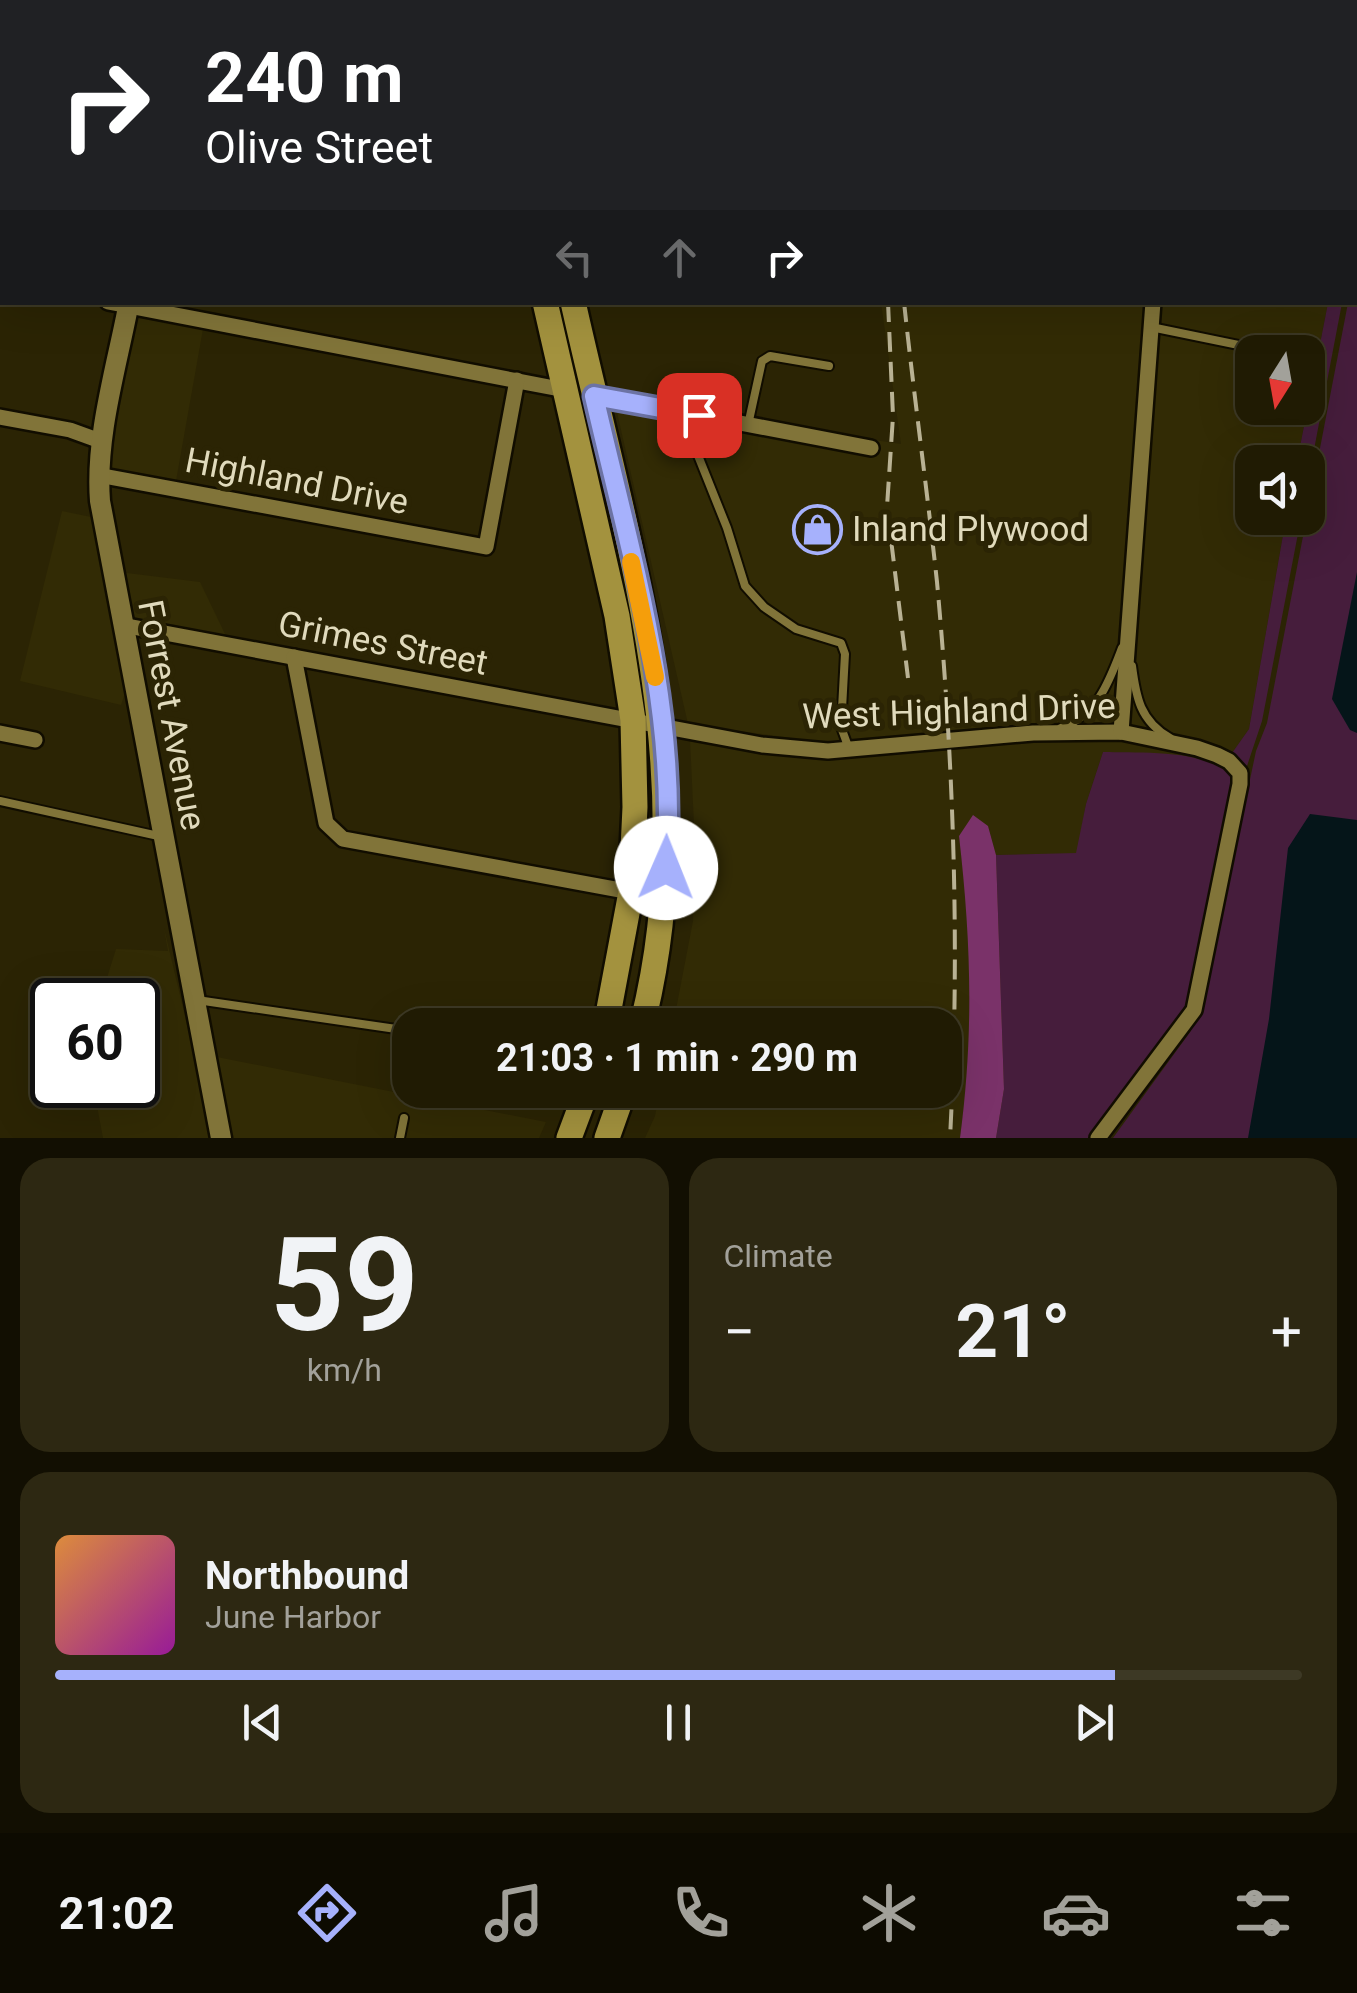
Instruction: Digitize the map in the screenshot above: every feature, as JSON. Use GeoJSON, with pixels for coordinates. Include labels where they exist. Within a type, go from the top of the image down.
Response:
{"type":"FeatureCollection","features":[{"type":"Feature","properties":{"kind":"main road"},"geometry":{"type":"LineString","coordinates":[[547,305],[617,616],[633,720],[635,807],[631,892],[610,1008]]}},
{"type":"Feature","properties":{"kind":"main road"},"geometry":{"type":"LineString","coordinates":[[556,305],[572,376],[594,396]]}},
{"type":"Feature","properties":{"kind":"main road"},"geometry":{"type":"LineString","coordinates":[[574,305],[650,647],[662,728],[667,856],[646,1008]]}},
{"type":"Feature","properties":{"kind":"main road"},"geometry":{"type":"LineString","coordinates":[[565,390],[575,396],[584,413],[609,518],[628,548]]}},
{"type":"Feature","properties":{"kind":"main road"},"geometry":{"type":"LineString","coordinates":[[615,990],[617,1008]]}},
{"type":"Feature","properties":{"kind":"main road"},"geometry":{"type":"LineString","coordinates":[[569,1138],[580,1108]]}},
{"type":"Feature","properties":{"kind":"main road"},"geometry":{"type":"LineString","coordinates":[[586,1138],[596,1108]]}},
{"type":"Feature","properties":{"kind":"main road"},"geometry":{"type":"LineString","coordinates":[[607,1138],[618,1108]]}},
{"type":"Feature","properties":{"kind":"street","name":"Forrest Avenue"},"geometry":{"type":"LineString","coordinates":[[122,305],[98,475],[107,548],[221,1138]]}},
{"type":"Feature","properties":{"kind":"street"},"geometry":{"type":"LineString","coordinates":[[127,305],[565,390]]}},
{"type":"Feature","properties":{"kind":"street"},"geometry":{"type":"LineString","coordinates":[[1121,732],[1153,305]]}},
{"type":"Feature","properties":{"kind":"street","name":"Highland Drive"},"geometry":{"type":"LineString","coordinates":[[98,475],[486,546],[517,380]]}},
{"type":"Feature","properties":{"kind":"street"},"geometry":{"type":"LineString","coordinates":[[594,396],[871,448]]}},
{"type":"Feature","properties":{"kind":"street"},"geometry":{"type":"LineString","coordinates":[[0,418],[70,430],[103,442]]}},
{"type":"Feature","properties":{"kind":"street","name":"Grimes Street"},"geometry":{"type":"LineString","coordinates":[[122,625],[633,720]]}},
{"type":"Feature","properties":{"kind":"street"},"geometry":{"type":"LineString","coordinates":[[294,657],[326,823],[344,839],[631,892]]}},
{"type":"Feature","properties":{"kind":"street","name":"West Highland Drive"},"geometry":{"type":"LineString","coordinates":[[633,720],[762,745],[828,752],[1034,733],[1121,732],[1197,748],[1229,761],[1240,773],[1240,784],[1194,1010],[1098,1138]]}},
{"type":"Feature","properties":{"kind":"street"},"geometry":{"type":"LineString","coordinates":[[0,733],[35,740]]}},
{"type":"Feature","properties":{"kind":"lane"},"geometry":{"type":"LineString","coordinates":[[1152,327],[1235,344]]}},
{"type":"Feature","properties":{"kind":"lane"},"geometry":{"type":"LineString","coordinates":[[748,425],[762,361],[770,356],[828,366]]}},
{"type":"Feature","properties":{"kind":"lane"},"geometry":{"type":"LineString","coordinates":[[699,415],[694,443],[745,586],[764,607],[796,629],[841,644],[845,654],[841,728],[849,749]]}},
{"type":"Feature","properties":{"kind":"lane"},"geometry":{"type":"LineString","coordinates":[[1034,733],[1075,722],[1095,706],[1110,682],[1130,624]]}},
{"type":"Feature","properties":{"kind":"lane"},"geometry":{"type":"LineString","coordinates":[[1130,624],[1141,712],[1166,736],[1197,748]]}},
{"type":"Feature","properties":{"kind":"lane"},"geometry":{"type":"LineString","coordinates":[[0,801],[163,837]]}},
{"type":"Feature","properties":{"kind":"lane"},"geometry":{"type":"LineString","coordinates":[[194,1000],[392,1029]]}},
{"type":"Feature","properties":{"kind":"lane"},"geometry":{"type":"LineString","coordinates":[[400,1138],[404,1118]]}},
{"type":"Feature","properties":{"kind":"shaded area"},"geometry":{"type":"Polygon","coordinates":[[[881,305],[1146,305],[1114,724],[1033,725],[828,743],[688,724],[616,408],[876,457],[879,442],[868,439],[901,444],[881,305]]]}},
{"type":"Feature","properties":{"kind":"shaded area"},"geometry":{"type":"Polygon","coordinates":[[[1160,305],[1328,305],[1322,335],[1235,335],[1235,425],[1305,425],[1300,445],[1235,445],[1235,535],[1283,535],[1249,729],[1232,753],[1199,740],[1128,726],[1160,305]]]}},
{"type":"Feature","properties":{"kind":"shaded area"},"geometry":{"type":"Polygon","coordinates":[[[1328,305],[1342,305],[1325,392],[1325,335],[1322,335],[1328,305]]]}},
{"type":"Feature","properties":{"kind":"shaded area"},"geometry":{"type":"Polygon","coordinates":[[[1348,305],[1357,305],[1357,1138],[1113,1138],[1201,1011],[1256,751],[1267,723],[1303,535],[1325,535],[1325,445],[1321,445],[1348,305]]]}},
{"type":"Feature","properties":{"kind":"shaded area"},"geometry":{"type":"Polygon","coordinates":[[[134,315],[203,329],[176,481],[106,468],[134,315]]]}},
{"type":"Feature","properties":{"kind":"shaded area"},"geometry":{"type":"Polygon","coordinates":[[[1304,425],[1319,425],[1315,445],[1300,445],[1304,425]]]}},
{"type":"Feature","properties":{"kind":"shaded area"},"geometry":{"type":"Polygon","coordinates":[[[62,511],[96,518],[127,687],[121,705],[20,681],[62,511]]]}},
{"type":"Feature","properties":{"kind":"shaded area"},"geometry":{"type":"Polygon","coordinates":[[[1283,535],[1298,535],[1262,721],[1246,769],[1232,753],[1249,729],[1283,535]]]}},
{"type":"Feature","properties":{"kind":"shaded area"},"geometry":{"type":"Polygon","coordinates":[[[119,572],[200,582],[226,636],[128,618],[119,572]]]}},
{"type":"Feature","properties":{"kind":"shaded area"},"geometry":{"type":"Polygon","coordinates":[[[1357,572],[1357,733],[1350,730],[1332,699],[1357,572]]]}},
{"type":"Feature","properties":{"kind":"shaded area"},"geometry":{"type":"Polygon","coordinates":[[[690,740],[828,759],[1034,741],[1120,740],[1207,760],[1103,752],[1086,804],[1077,854],[996,855],[988,826],[959,835],[970,928],[969,1071],[960,1138],[645,1138],[657,1108],[962,1108],[962,1008],[676,1008],[693,921],[690,740]]]}},
{"type":"Feature","properties":{"kind":"shaded area"},"geometry":{"type":"Polygon","coordinates":[[[1103,752],[1190,757],[1222,767],[1233,776],[1187,1007],[1091,1138],[996,1138],[1004,1089],[996,855],[1076,853],[1103,752]]]}},
{"type":"Feature","properties":{"kind":"shaded area"},"geometry":{"type":"Polygon","coordinates":[[[1310,814],[1357,820],[1357,1138],[1248,1138],[1269,1019],[1288,848],[1310,814]]]}},
{"type":"Feature","properties":{"kind":"shaded area"},"geometry":{"type":"Polygon","coordinates":[[[973,815],[988,826],[996,855],[1004,1089],[996,1138],[960,1138],[969,987],[959,836],[973,815]]]}},
{"type":"Feature","properties":{"kind":"shaded area"},"geometry":{"type":"Polygon","coordinates":[[[164,928],[214,1138],[103,1138],[97,1108],[160,1108],[160,978],[107,978],[116,949],[168,951],[164,928]]]}},
{"type":"Feature","properties":{"kind":"shaded area"},"geometry":{"type":"Polygon","coordinates":[[[212,1056],[392,1092],[392,1108],[475,1108],[546,1122],[539,1138],[228,1138],[212,1056]]]}},
{"type":"Feature","properties":{"kind":"railway"},"geometry":{"type":"LineString","coordinates":[[888,305],[893,416],[887,507],[908,678]]}},
{"type":"Feature","properties":{"kind":"railway"},"geometry":{"type":"LineString","coordinates":[[904,305],[937,582],[948,721],[955,930],[950,1138]]}},
{"type":"Feature","properties":{"kind":"slow traffic"},"geometry":{"type":"LineString","coordinates":[[631,562],[655,677]]}},
{"type":"Feature","properties":{"kind":"place","name":"Inland Plywood"},"geometry":{"type":"Point","coordinates":[817,529]}},
{"type":"Feature","properties":{"kind":"route"},"geometry":{"type":"LineString","coordinates":[[666,868],[666,772],[657,686],[594,396],[699,415]]}}]}
